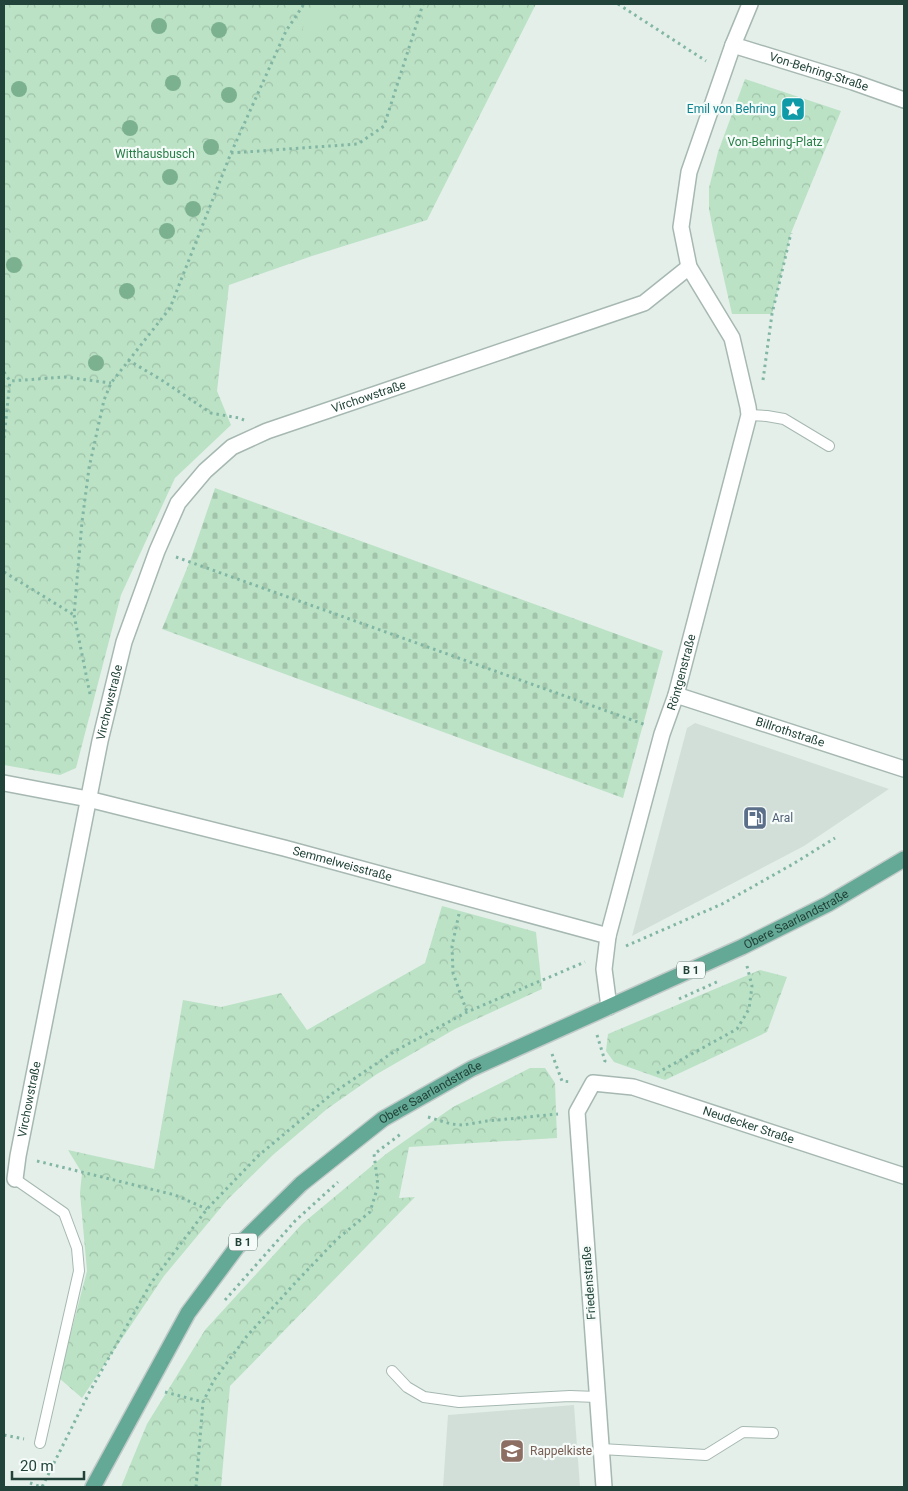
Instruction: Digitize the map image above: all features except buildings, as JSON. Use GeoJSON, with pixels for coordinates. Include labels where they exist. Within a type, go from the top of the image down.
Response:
{"type":"FeatureCollection","features":[{"type":"Feature","properties":{"kind":"main road","name":"Obere Saarlandstraße"},"geometry":{"type":"LineString","coordinates":[[93,1487],[188,1314],[238,1247],[302,1184],[383,1119],[471,1069],[742,947],[828,904],[904,859]]}},
{"type":"Feature","properties":{"kind":"street"},"geometry":{"type":"LineString","coordinates":[[749,411],[732,338],[690,267],[681,228],[689,172],[733,45],[750,4]]}},
{"type":"Feature","properties":{"kind":"street","name":"Von-Behring-Straße"},"geometry":{"type":"LineString","coordinates":[[733,45],[904,100]]}},
{"type":"Feature","properties":{"kind":"street","name":"Virchowstraße"},"geometry":{"type":"LineString","coordinates":[[15,1179],[11,1154],[100,741],[124,642],[157,551],[178,504],[205,471],[232,447],[267,431],[644,303],[690,267]]}},
{"type":"Feature","properties":{"kind":"street","name":"Röntgenstraße"},"geometry":{"type":"LineString","coordinates":[[608,936],[662,734],[676,695],[749,411]]}},
{"type":"Feature","properties":{"kind":"street","name":"Billrothstraße"},"geometry":{"type":"LineString","coordinates":[[676,695],[904,769]]}},
{"type":"Feature","properties":{"kind":"street","name":"Semmelweisstraße"},"geometry":{"type":"LineString","coordinates":[[4,783],[88,799],[275,845],[608,936]]}},
{"type":"Feature","properties":{"kind":"street"},"geometry":{"type":"LineString","coordinates":[[608,936],[604,969],[609,1007]]}},
{"type":"Feature","properties":{"kind":"street","name":"Neudecker Straße"},"geometry":{"type":"LineString","coordinates":[[577,1112],[593,1083],[632,1087],[904,1176]]}},
{"type":"Feature","properties":{"kind":"street","name":"Friedenstraße"},"geometry":{"type":"LineString","coordinates":[[577,1112],[604,1487]]}},
{"type":"Feature","properties":{"kind":"lane"},"geometry":{"type":"LineString","coordinates":[[749,411],[784,419],[829,446]]}},
{"type":"Feature","properties":{"kind":"lane","name":"Virchowstraße"},"geometry":{"type":"LineString","coordinates":[[15,1179],[64,1213],[77,1248],[79,1271],[40,1443]]}},
{"type":"Feature","properties":{"kind":"lane"},"geometry":{"type":"LineString","coordinates":[[392,1371],[407,1387],[424,1397],[459,1402],[570,1396],[597,1397]]}},
{"type":"Feature","properties":{"kind":"lane"},"geometry":{"type":"LineString","coordinates":[[601,1449],[706,1455],[743,1432],[773,1433]]}},
{"type":"Feature","properties":{"kind":"path"},"geometry":{"type":"LineString","coordinates":[[92,702],[74,615],[89,468],[104,400],[111,383],[170,308],[231,153],[286,31],[304,4]]}},
{"type":"Feature","properties":{"kind":"path"},"geometry":{"type":"LineString","coordinates":[[231,153],[358,144],[384,126],[423,4]]}},
{"type":"Feature","properties":{"kind":"path"},"geometry":{"type":"LineString","coordinates":[[618,4],[724,72]]}},
{"type":"Feature","properties":{"kind":"path"},"geometry":{"type":"LineString","coordinates":[[749,411],[761,392],[772,314],[791,233]]}},
{"type":"Feature","properties":{"kind":"path"},"geometry":{"type":"LineString","coordinates":[[128,360],[211,413],[239,418],[267,431]]}},
{"type":"Feature","properties":{"kind":"path"},"geometry":{"type":"LineString","coordinates":[[4,372],[10,380],[4,438]]}},
{"type":"Feature","properties":{"kind":"path"},"geometry":{"type":"LineString","coordinates":[[10,380],[65,377],[111,383]]}},
{"type":"Feature","properties":{"kind":"path"},"geometry":{"type":"LineString","coordinates":[[157,551],[199,564],[634,721],[662,734]]}},
{"type":"Feature","properties":{"kind":"path"},"geometry":{"type":"LineString","coordinates":[[4,572],[74,615]]}},
{"type":"Feature","properties":{"kind":"path"},"geometry":{"type":"LineString","coordinates":[[605,954],[663,931],[722,904],[835,838]]}},
{"type":"Feature","properties":{"kind":"path"},"geometry":{"type":"LineString","coordinates":[[464,896],[452,946],[453,973],[467,1012]]}},
{"type":"Feature","properties":{"kind":"path"},"geometry":{"type":"LineString","coordinates":[[632,1087],[737,1029],[750,1010],[752,986],[742,947]]}},
{"type":"Feature","properties":{"kind":"path"},"geometry":{"type":"LineString","coordinates":[[739,972],[756,964]]}},
{"type":"Feature","properties":{"kind":"path"},"geometry":{"type":"LineString","coordinates":[[676,1000],[721,981]]}},
{"type":"Feature","properties":{"kind":"path"},"geometry":{"type":"LineString","coordinates":[[590,1038],[606,1031]]}},
{"type":"Feature","properties":{"kind":"path"},"geometry":{"type":"LineString","coordinates":[[544,1058],[560,1050]]}},
{"type":"Feature","properties":{"kind":"path"},"geometry":{"type":"LineString","coordinates":[[421,1121],[436,1112]]}},
{"type":"Feature","properties":{"kind":"path"},"geometry":{"type":"LineString","coordinates":[[428,1117],[451,1124],[463,1125],[577,1112]]}},
{"type":"Feature","properties":{"kind":"path"},"geometry":{"type":"LineString","coordinates":[[368,1158],[408,1129]]}},
{"type":"Feature","properties":{"kind":"path"},"geometry":{"type":"LineString","coordinates":[[11,1154],[175,1194],[207,1209]]}},
{"type":"Feature","properties":{"kind":"path"},"geometry":{"type":"LineString","coordinates":[[196,1487],[204,1402],[214,1380],[247,1336],[337,1239],[370,1212],[378,1186],[374,1154]]}},
{"type":"Feature","properties":{"kind":"path"},"geometry":{"type":"LineString","coordinates":[[219,1306],[295,1221],[343,1178]]}},
{"type":"Feature","properties":{"kind":"path"},"geometry":{"type":"LineString","coordinates":[[168,1384],[164,1391],[204,1402]]}},
{"type":"Feature","properties":{"kind":"shaded area","name":"Aral"},"geometry":{"type":"Polygon","coordinates":[[[695,723],[889,789],[804,846],[632,936],[687,728],[695,723]]]}},
{"type":"Feature","properties":{"kind":"shaded area","name":"Rappelkiste"},"geometry":{"type":"Polygon","coordinates":[[[574,1405],[580,1487],[443,1487],[448,1415],[574,1405]]]}},
{"type":"Feature","properties":{"kind":"green space","name":"Witthausbusch"},"geometry":{"type":"Polygon","coordinates":[[[4,4],[536,4],[427,220],[312,256],[229,285],[217,391],[231,425],[175,478],[121,595],[76,768],[60,775],[4,765],[4,4]]]}},
{"type":"Feature","properties":{"kind":"green space"},"geometry":{"type":"Polygon","coordinates":[[[317,4],[334,4],[314,37],[302,29],[317,4]]]}},
{"type":"Feature","properties":{"kind":"green space","name":"Von-Behring-Platz"},"geometry":{"type":"Polygon","coordinates":[[[745,79],[841,111],[791,233],[772,314],[732,314],[709,209],[709,188],[718,152],[745,79]]]}},
{"type":"Feature","properties":{"kind":"green space"},"geometry":{"type":"Polygon","coordinates":[[[215,488],[663,651],[623,798],[162,629],[190,561],[215,488]]]}},
{"type":"Feature","properties":{"kind":"green space"},"geometry":{"type":"Polygon","coordinates":[[[442,906],[536,932],[542,989],[455,1029],[377,1074],[327,1109],[274,1154],[228,1199],[164,1276],[82,1398],[59,1378],[87,1271],[80,1193],[82,1173],[68,1150],[154,1169],[183,1000],[221,1007],[281,993],[307,1030],[425,963],[442,906]]]}},
{"type":"Feature","properties":{"kind":"green space"},"geometry":{"type":"Polygon","coordinates":[[[760,970],[787,977],[767,1032],[665,1080],[614,1062],[606,1051],[608,1034],[760,970]]]}},
{"type":"Feature","properties":{"kind":"green space"},"geometry":{"type":"Polygon","coordinates":[[[530,1068],[545,1068],[555,1083],[557,1138],[409,1147],[399,1198],[415,1197],[230,1386],[221,1487],[121,1487],[147,1424],[205,1330],[302,1224],[386,1154],[453,1107],[530,1068]]]}},
{"type":"Feature","properties":{"kind":"place","name":"Emil von Behring"},"geometry":{"type":"Point","coordinates":[793,109]}},
{"type":"Feature","properties":{"kind":"place","name":"Aral"},"geometry":{"type":"Point","coordinates":[755,818]}},
{"type":"Feature","properties":{"kind":"place","name":"Rappelkiste"},"geometry":{"type":"Point","coordinates":[512,1451]}}]}
